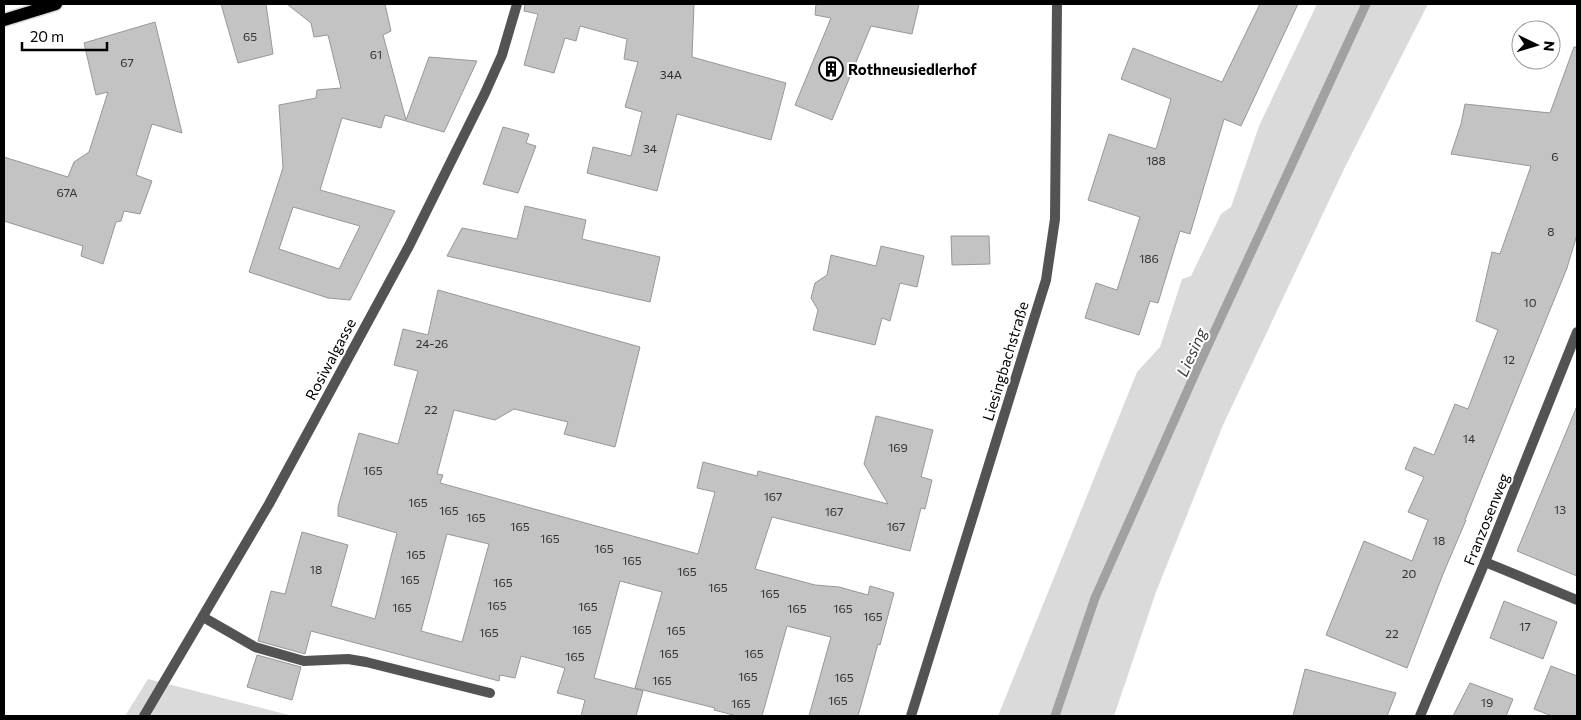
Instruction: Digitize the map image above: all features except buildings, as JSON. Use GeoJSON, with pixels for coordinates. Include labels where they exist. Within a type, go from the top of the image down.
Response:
{"type":"FeatureCollection","features":[{"type":"Feature","properties":{"kind":"main road"},"geometry":{"type":"LineString","coordinates":[[4,20],[56,4]]}},
{"type":"Feature","properties":{"kind":"street","name":"Rosiwalgasse"},"geometry":{"type":"LineString","coordinates":[[144,716],[269,504],[409,246],[502,55],[517,4]]}},
{"type":"Feature","properties":{"kind":"street","name":"Liesingbachstraße"},"geometry":{"type":"LineString","coordinates":[[912,716],[1046,280],[1055,219],[1057,4]]}},
{"type":"Feature","properties":{"kind":"street","name":"Franzosenweg"},"geometry":{"type":"LineString","coordinates":[[1420,716],[1485,562],[1577,332]]}},
{"type":"Feature","properties":{"kind":"street"},"geometry":{"type":"LineString","coordinates":[[1485,562],[1577,600]]}},
{"type":"Feature","properties":{"kind":"street"},"geometry":{"type":"LineString","coordinates":[[203,617],[255,647],[304,661],[348,659],[366,662],[490,694]]}},
{"type":"Feature","properties":{"kind":"shaded area"},"geometry":{"type":"Polygon","coordinates":[[[1317,4],[1428,4],[1345,167],[1223,425],[1156,592],[1114,716],[998,716],[1137,372],[1160,347],[1182,279],[1191,276],[1221,214],[1231,207],[1259,126],[1317,4]]]}},
{"type":"Feature","properties":{"kind":"shaded area"},"geometry":{"type":"Polygon","coordinates":[[[148,679],[293,716],[125,716],[148,679]]]}},
{"type":"Feature","properties":{"kind":"waterway","name":"Liesing"},"geometry":{"type":"LineString","coordinates":[[1055,716],[1095,598],[1198,367],[1366,4]]}},
{"type":"Feature","properties":{"kind":"place","name":"Rothneusiedlerhof"},"geometry":{"type":"Point","coordinates":[831,69]}}]}
